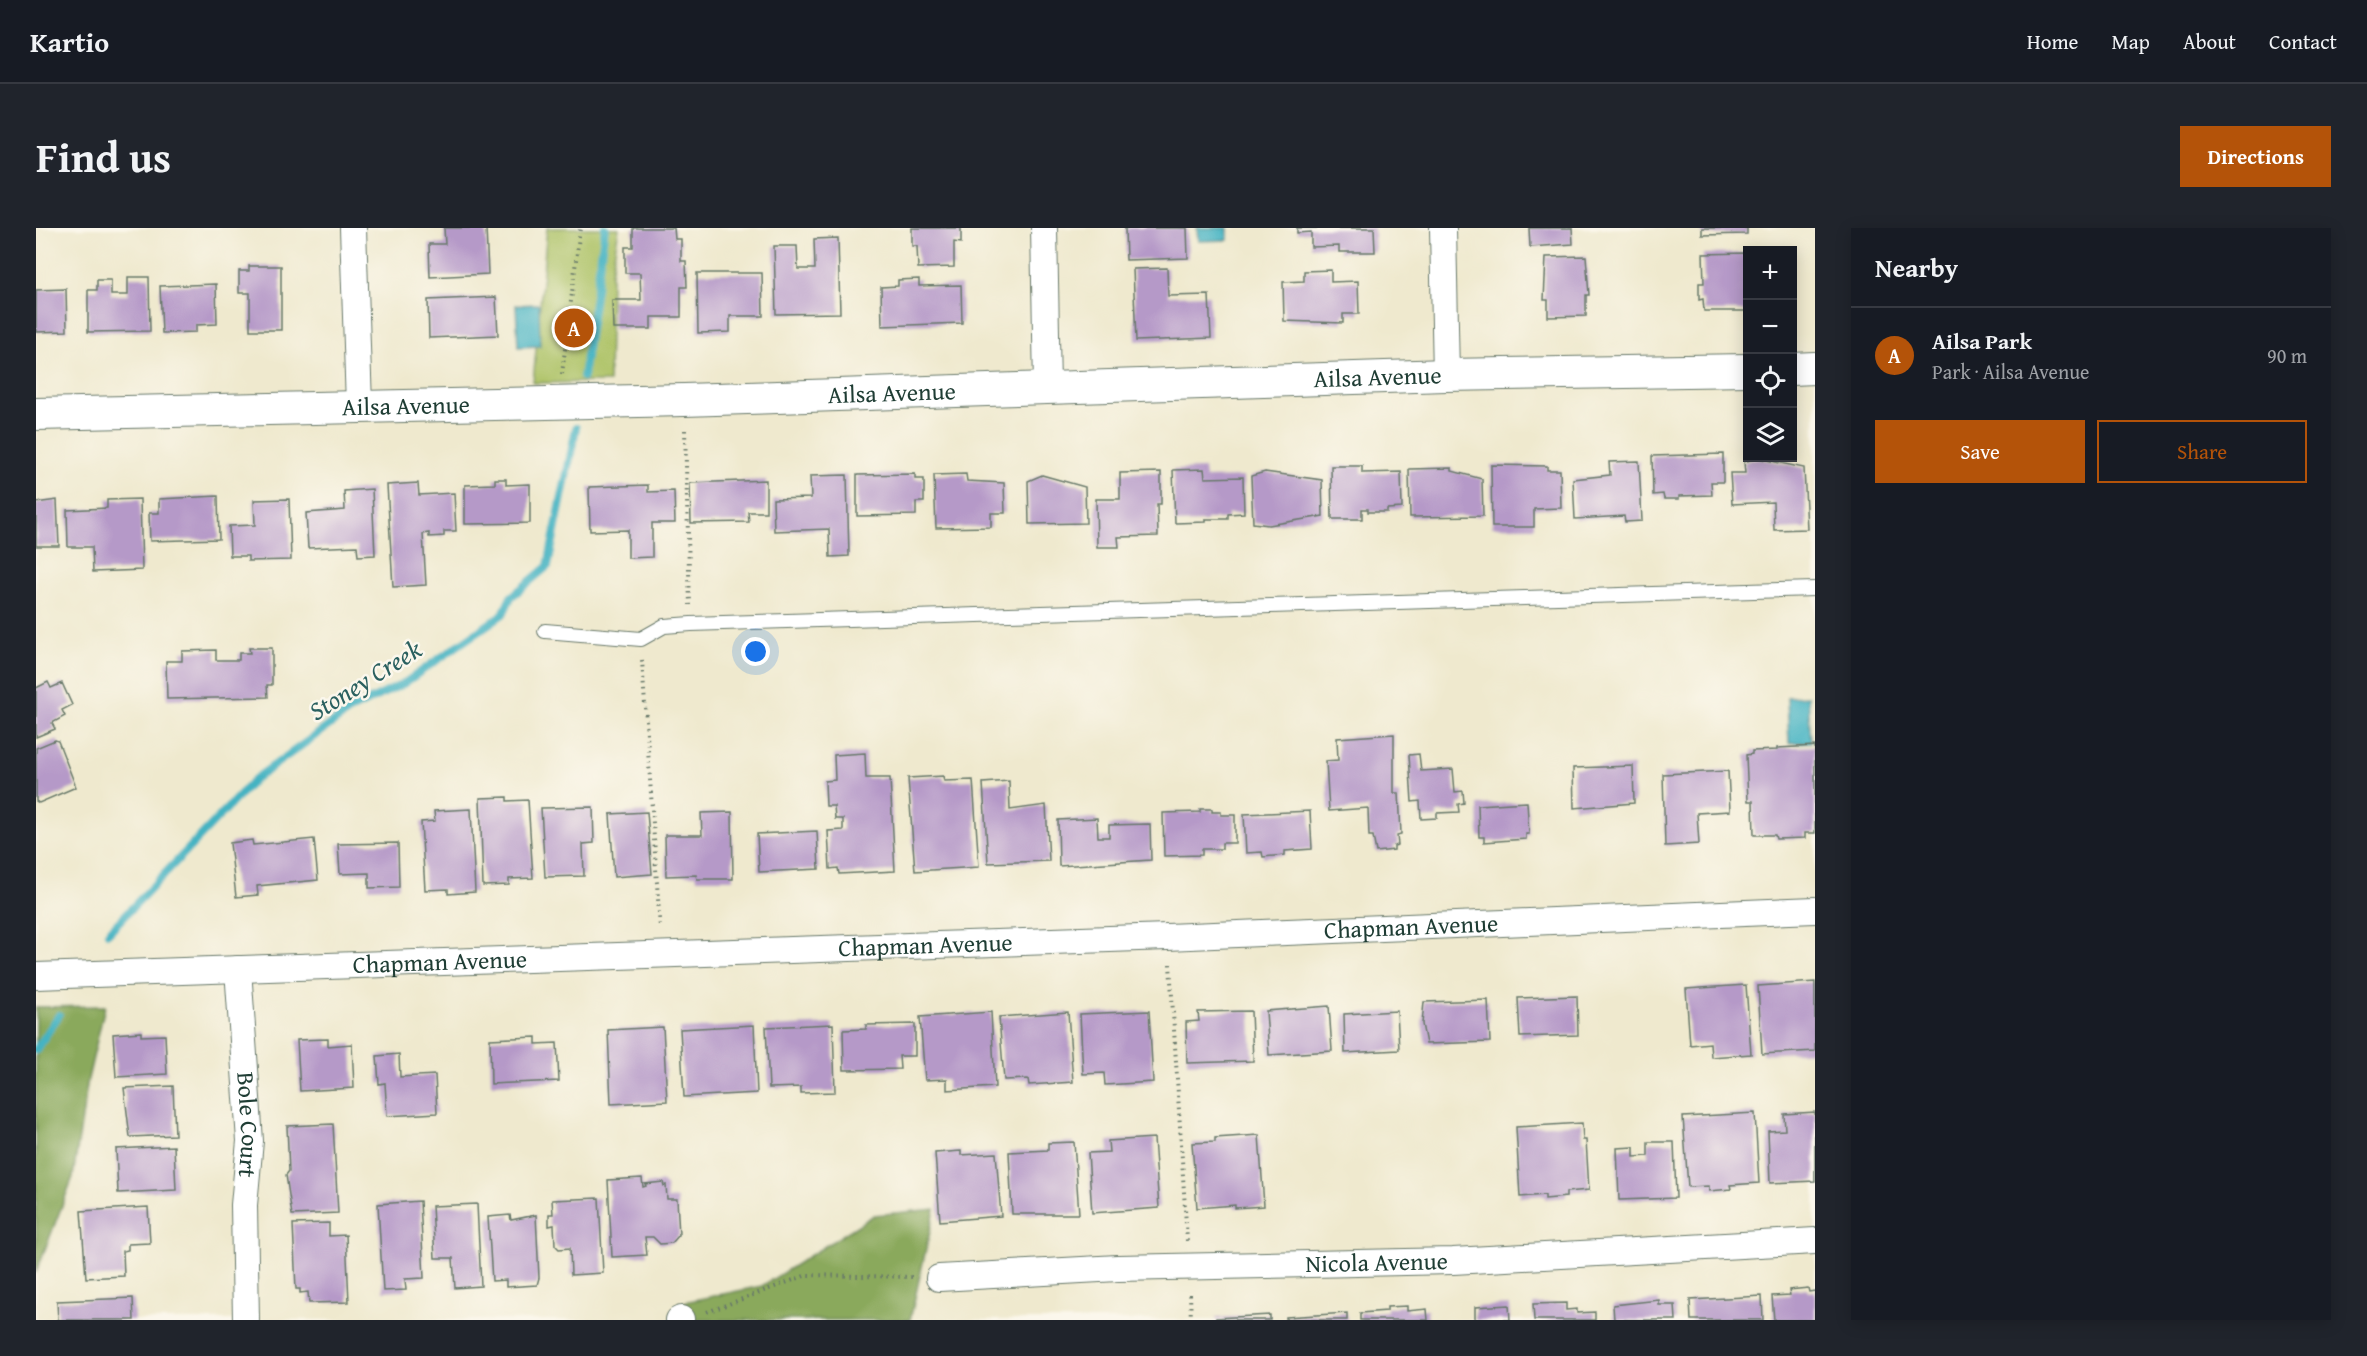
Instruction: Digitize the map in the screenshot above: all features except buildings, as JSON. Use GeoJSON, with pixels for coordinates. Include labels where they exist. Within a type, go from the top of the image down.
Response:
{"type":"FeatureCollection","features":[{"type":"Feature","properties":{"kind":"street"},"geometry":{"type":"LineString","coordinates":[[353,228],[359,405]]}},
{"type":"Feature","properties":{"kind":"street"},"geometry":{"type":"LineString","coordinates":[[1044,228],[1047,387]]}},
{"type":"Feature","properties":{"kind":"street"},"geometry":{"type":"LineString","coordinates":[[1443,228],[1446,375]]}},
{"type":"Feature","properties":{"kind":"street"},"geometry":{"type":"LineString","coordinates":[[1797,369],[1815,368]]}},
{"type":"Feature","properties":{"kind":"street","name":"Ailsa Avenue"},"geometry":{"type":"LineString","coordinates":[[36,414],[559,402],[1446,375],[1743,369]]}},
{"type":"Feature","properties":{"kind":"street","name":"Chapman Avenue"},"geometry":{"type":"LineString","coordinates":[[36,976],[1156,937],[1815,910]]}},
{"type":"Feature","properties":{"kind":"street","name":"Bole Court"},"geometry":{"type":"LineString","coordinates":[[238,969],[250,1141],[244,1205],[245,1319]]}},
{"type":"Feature","properties":{"kind":"street","name":"Nicola Avenue"},"geometry":{"type":"LineString","coordinates":[[939,1278],[1188,1266],[1453,1260],[1815,1241]]}},
{"type":"Feature","properties":{"kind":"lane"},"geometry":{"type":"LineString","coordinates":[[545,631],[641,639],[664,626],[691,624],[1815,590]]}},
{"type":"Feature","properties":{"kind":"path"},"geometry":{"type":"LineString","coordinates":[[559,402],[580,228]]}},
{"type":"Feature","properties":{"kind":"path"},"geometry":{"type":"LineString","coordinates":[[684,418],[691,624]]}},
{"type":"Feature","properties":{"kind":"path"},"geometry":{"type":"LineString","coordinates":[[641,639],[661,940]]}},
{"type":"Feature","properties":{"kind":"path"},"geometry":{"type":"LineString","coordinates":[[1169,954],[1188,1266]]}},
{"type":"Feature","properties":{"kind":"path"},"geometry":{"type":"LineString","coordinates":[[680,1320],[690,1319],[807,1275],[939,1278]]}},
{"type":"Feature","properties":{"kind":"green space"},"geometry":{"type":"Polygon","coordinates":[[[547,228],[619,228],[611,273],[609,382],[533,383],[547,228]]]}},
{"type":"Feature","properties":{"kind":"green space"},"geometry":{"type":"Polygon","coordinates":[[[105,1006],[88,1079],[73,1177],[36,1273],[36,1007],[105,1006]]]}},
{"type":"Feature","properties":{"kind":"green space"},"geometry":{"type":"Polygon","coordinates":[[[935,1209],[910,1320],[685,1320],[684,1302],[762,1286],[874,1215],[935,1209]]]}},
{"type":"Feature","properties":{"kind":"water"},"geometry":{"type":"Polygon","coordinates":[[[1197,228],[1228,228],[1228,240],[1198,241],[1197,228]]]}},
{"type":"Feature","properties":{"kind":"water"},"geometry":{"type":"Polygon","coordinates":[[[539,304],[540,346],[518,347],[516,305],[539,304]]]}},
{"type":"Feature","properties":{"kind":"water"},"geometry":{"type":"Polygon","coordinates":[[[1808,696],[1811,742],[1789,743],[1787,697],[1808,696]]]}},
{"type":"Feature","properties":{"kind":"waterway","name":"Stoney Creek"},"geometry":{"type":"LineString","coordinates":[[583,377],[605,228]]}},
{"type":"Feature","properties":{"kind":"waterway","name":"Stoney Creek"},"geometry":{"type":"LineString","coordinates":[[108,933],[255,779],[352,709],[403,684],[503,614],[511,597],[548,566],[576,428]]}},
{"type":"Feature","properties":{"kind":"waterway","name":"Stoney Creek"},"geometry":{"type":"LineString","coordinates":[[36,1050],[59,1015]]}},
{"type":"Feature","properties":{"kind":"place","name":"Ailsa Park"},"geometry":{"type":"Point","coordinates":[574,328]}}]}
